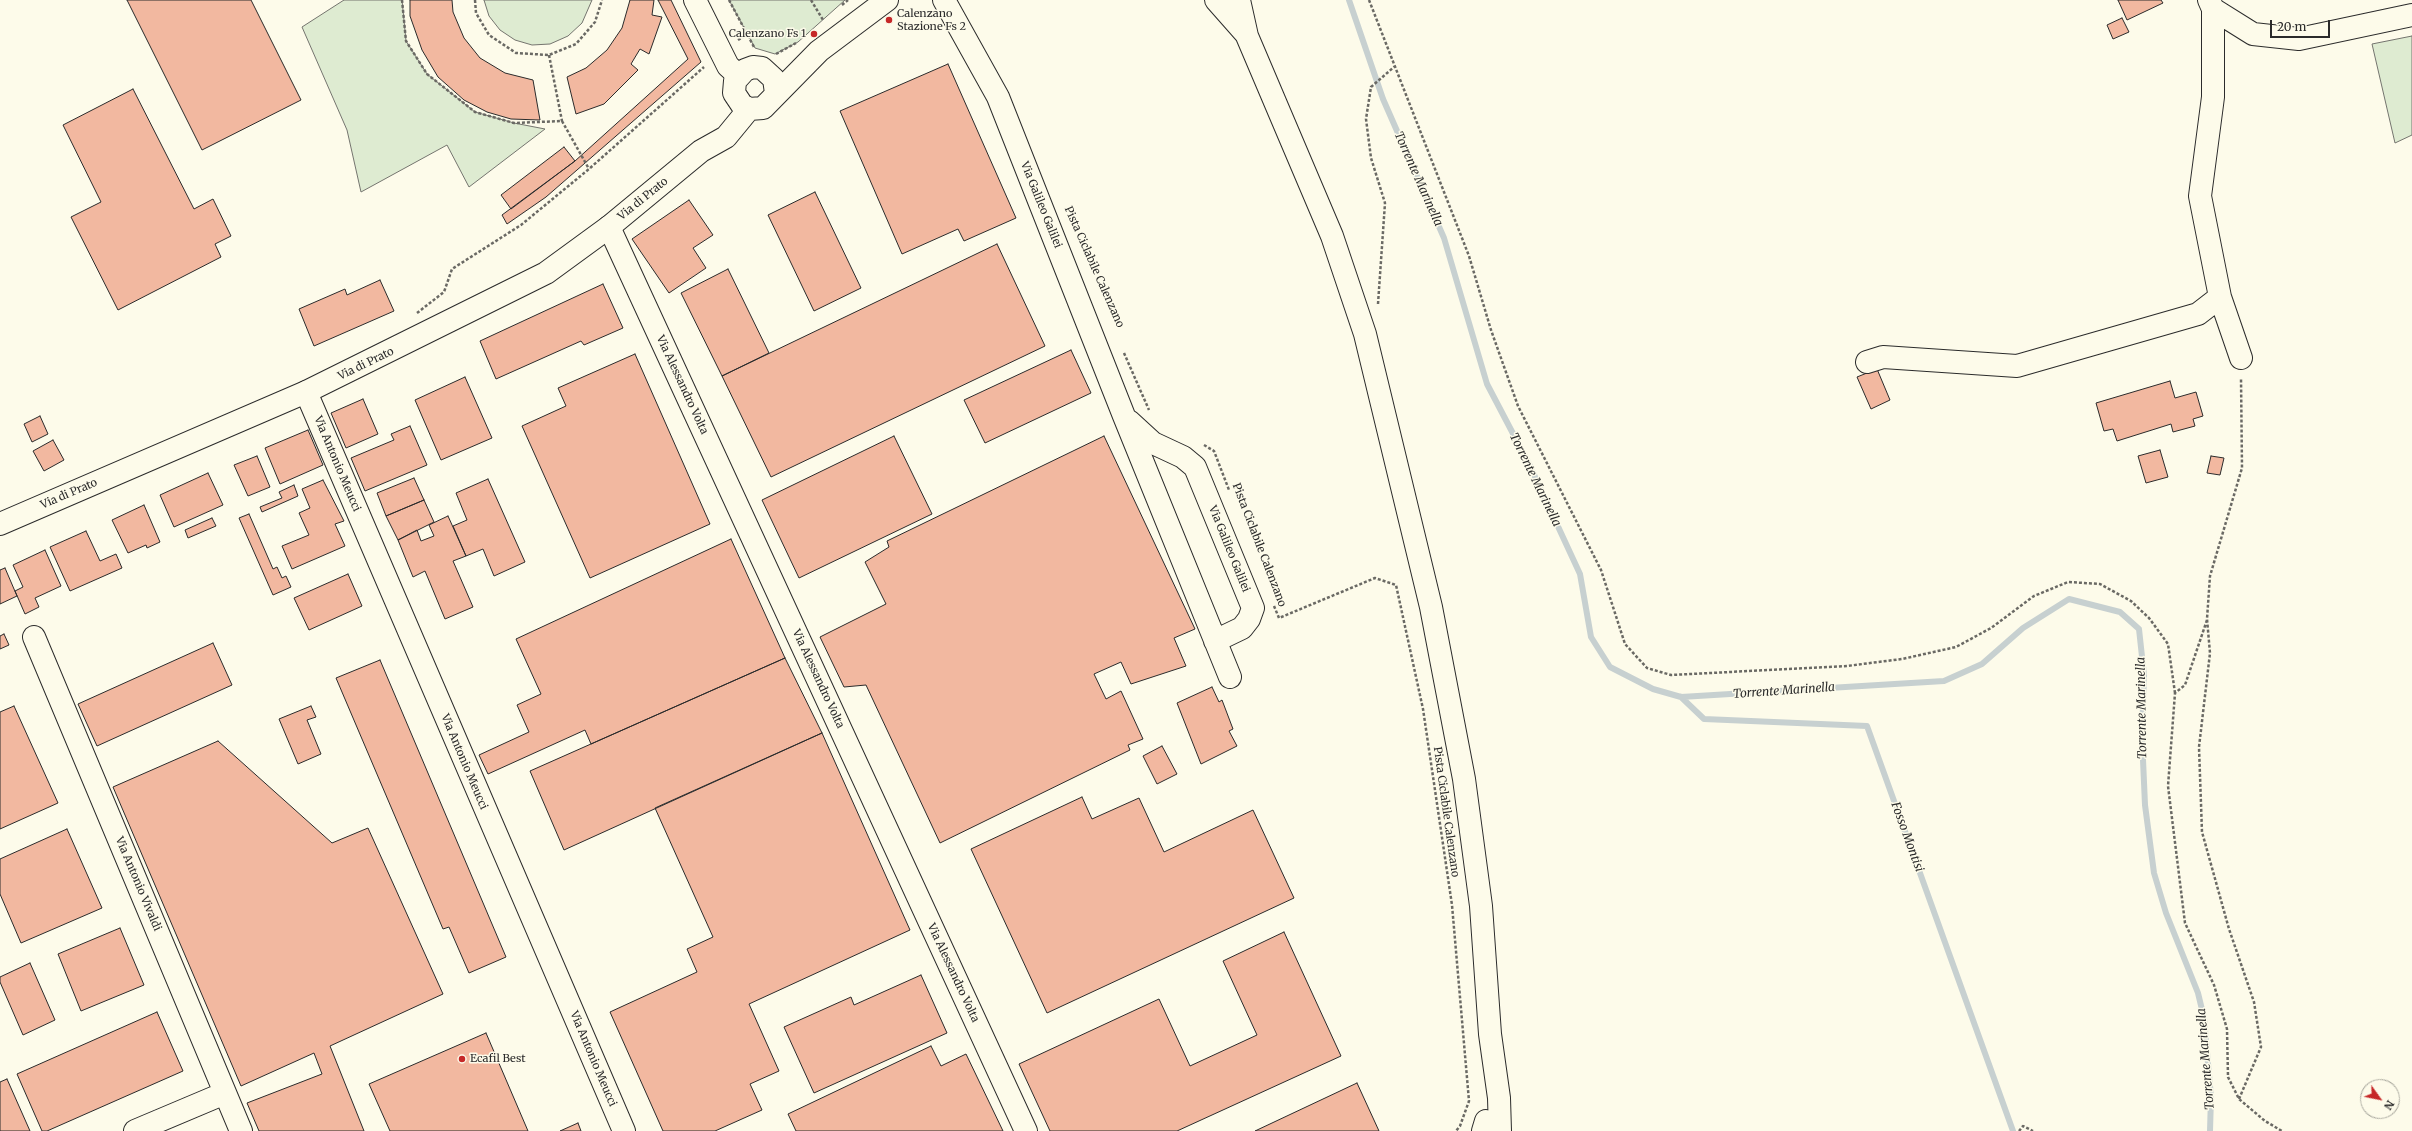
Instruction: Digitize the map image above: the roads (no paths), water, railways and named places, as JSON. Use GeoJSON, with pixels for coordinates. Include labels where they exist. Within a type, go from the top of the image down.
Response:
{"type":"FeatureCollection","features":[{"type":"Feature","properties":{"kind":"street"},"geometry":{"type":"LineString","coordinates":[[695,0],[728,66],[738,75]]}},
{"type":"Feature","properties":{"kind":"street"},"geometry":{"type":"LineString","coordinates":[[819,52],[769,62],[762,68],[753,67],[738,75],[734,87],[743,104],[762,108],[773,100],[776,94],[819,52],[887,0]]}},
{"type":"Feature","properties":{"kind":"street","name":"Via Galileo Galilei"},"geometry":{"type":"LineString","coordinates":[[944,0],[998,96],[1124,416],[1230,677]]}},
{"type":"Feature","properties":{"kind":"street"},"geometry":{"type":"LineString","coordinates":[[1216,0],[1248,36]]}},
{"type":"Feature","properties":{"kind":"street"},"geometry":{"type":"LineString","coordinates":[[1239,0],[1248,36],[1332,236],[1364,334],[1432,606],[1464,779],[1481,906],[1490,1034],[1499,1098],[1489,1128]]}},
{"type":"Feature","properties":{"kind":"street"},"geometry":{"type":"LineString","coordinates":[[2211,4],[2253,34],[2299,39],[2412,15]]}},
{"type":"Feature","properties":{"kind":"street"},"geometry":{"type":"LineString","coordinates":[[2211,4],[2213,97],[2200,196],[2220,297],[2241,358]]}},
{"type":"Feature","properties":{"kind":"street"},"geometry":{"type":"LineString","coordinates":[[769,62],[774,79],[776,94]]}},
{"type":"Feature","properties":{"kind":"street","name":"Via di Prato"},"geometry":{"type":"LineString","coordinates":[[0,524],[306,392],[546,273],[609,227],[701,151],[726,137],[743,104]]}},
{"type":"Feature","properties":{"kind":"street","name":"Via Alessandro Volta"},"geometry":{"type":"LineString","coordinates":[[609,227],[1026,1131]]}},
{"type":"Feature","properties":{"kind":"street"},"geometry":{"type":"LineString","coordinates":[[1867,362],[1883,357],[2017,366],[2198,314],[2220,297]]}},
{"type":"Feature","properties":{"kind":"street","name":"Via Antonio Meucci"},"geometry":{"type":"LineString","coordinates":[[306,392],[624,1131]]}},
{"type":"Feature","properties":{"kind":"street","name":"Via Galileo Galilei"},"geometry":{"type":"LineString","coordinates":[[1124,416],[1153,443],[1184,457],[1195,467],[1253,608],[1249,619],[1242,628],[1215,641]]}},
{"type":"Feature","properties":{"kind":"street"},"geometry":{"type":"LineString","coordinates":[[1148,476],[1150,467],[1155,460],[1173,452]]}},
{"type":"Feature","properties":{"kind":"street","name":"Via Antonio Vivaldi"},"geometry":{"type":"LineString","coordinates":[[34,637],[241,1131]]}},
{"type":"Feature","properties":{"kind":"street"},"geometry":{"type":"LineString","coordinates":[[135,1131],[225,1093]]}},
{"type":"Feature","properties":{"kind":"waterway","name":"Torrente Marinella"},"geometry":{"type":"LineString","coordinates":[[1349,0],[1383,99],[1444,238],[1487,384],[1530,466],[1580,574],[1591,637],[1610,667],[1653,689],[1681,697],[1944,681],[1982,664],[2023,628],[2069,599],[2120,612],[2139,629],[2144,675],[2142,737],[2145,805],[2154,873],[2166,913],[2198,993],[2204,1018],[2211,1097],[2210,1131]]}},
{"type":"Feature","properties":{"kind":"waterway","name":"Fosso Montisi"},"geometry":{"type":"LineString","coordinates":[[1681,697],[1704,719],[1867,726],[2013,1131]]}},
{"type":"Feature","properties":{"kind":"place","name":"Calenzano Stazione Fs 2"},"geometry":{"type":"Point","coordinates":[889,20]}},
{"type":"Feature","properties":{"kind":"place","name":"Calenzano Fs 1"},"geometry":{"type":"Point","coordinates":[814,34]}},
{"type":"Feature","properties":{"kind":"place","name":"Ecafil Best"},"geometry":{"type":"Point","coordinates":[462,1059]}}]}
